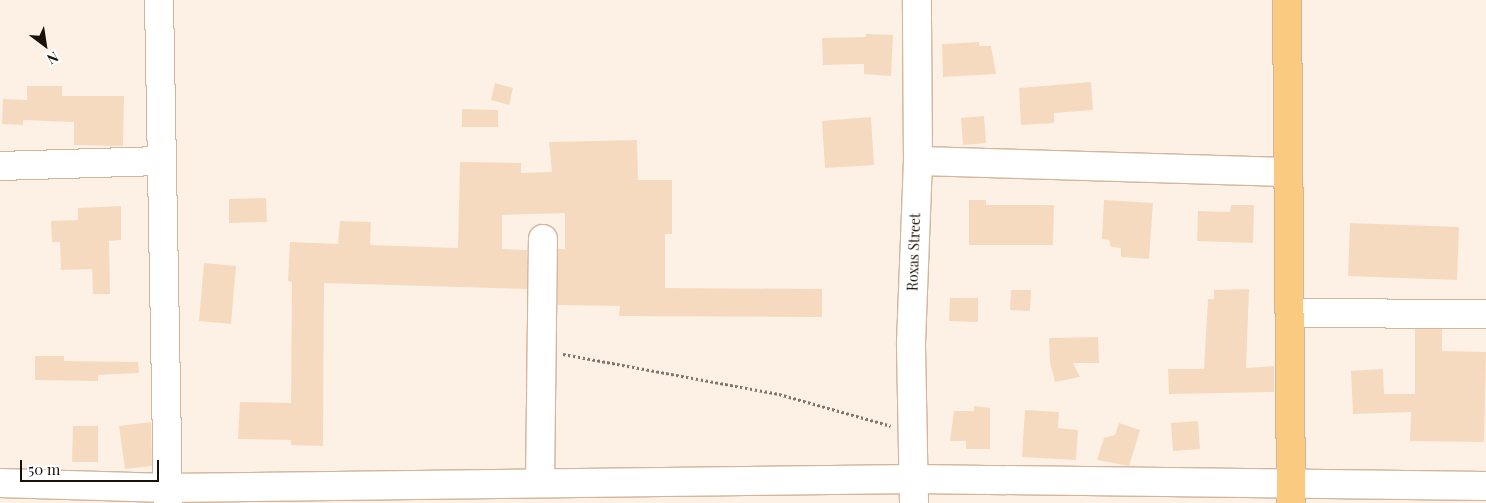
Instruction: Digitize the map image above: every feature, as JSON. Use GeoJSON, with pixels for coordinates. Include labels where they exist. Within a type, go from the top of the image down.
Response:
{"type":"FeatureCollection","features":[{"type":"Feature","properties":{"kind":"main road"},"geometry":{"type":"LineString","coordinates":[[1288,0],[1291,494]]}},
{"type":"Feature","properties":{"kind":"street"},"geometry":{"type":"LineString","coordinates":[[160,0],[160,161],[168,496]]}},
{"type":"Feature","properties":{"kind":"street","name":"Roxas Street"},"geometry":{"type":"LineString","coordinates":[[914,491],[911,343],[918,161],[917,0]]}},
{"type":"Feature","properties":{"kind":"street"},"geometry":{"type":"LineString","coordinates":[[0,166],[160,161]]}},
{"type":"Feature","properties":{"kind":"street"},"geometry":{"type":"LineString","coordinates":[[918,161],[1288,172]]}},
{"type":"Feature","properties":{"kind":"street"},"geometry":{"type":"LineString","coordinates":[[543,239],[544,490]]}},
{"type":"Feature","properties":{"kind":"street"},"geometry":{"type":"LineString","coordinates":[[1290,313],[1486,314]]}},
{"type":"Feature","properties":{"kind":"street"},"geometry":{"type":"LineString","coordinates":[[0,483],[168,496],[544,490],[1291,494],[1486,486]]}},
{"type":"Feature","properties":{"kind":"path"},"geometry":{"type":"LineString","coordinates":[[542,350],[779,394],[913,433]]}},
{"type":"Feature","properties":{"kind":"building"},"geometry":{"type":"Polygon","coordinates":[[[866,34],[893,35],[891,76],[864,74],[864,64],[823,65],[822,38],[866,37],[866,34]]]}},
{"type":"Feature","properties":{"kind":"building"},"geometry":{"type":"Polygon","coordinates":[[[979,42],[979,46],[991,46],[996,74],[943,77],[942,44],[979,42]]]}},
{"type":"Feature","properties":{"kind":"building"},"geometry":{"type":"Polygon","coordinates":[[[1091,82],[1093,110],[1054,113],[1054,123],[1021,125],[1019,88],[1091,82]]]}},
{"type":"Feature","properties":{"kind":"building"},"geometry":{"type":"Polygon","coordinates":[[[495,83],[513,88],[509,105],[491,100],[495,83]]]}},
{"type":"Feature","properties":{"kind":"building"},"geometry":{"type":"Polygon","coordinates":[[[27,86],[62,86],[62,96],[124,96],[123,146],[74,145],[74,122],[23,120],[23,125],[2,124],[3,99],[27,100],[27,86]]]}},
{"type":"Feature","properties":{"kind":"building"},"geometry":{"type":"Polygon","coordinates":[[[462,109],[498,110],[498,127],[462,127],[462,109]]]}},
{"type":"Feature","properties":{"kind":"building"},"geometry":{"type":"Polygon","coordinates":[[[984,116],[986,143],[963,145],[961,118],[984,116]]]}},
{"type":"Feature","properties":{"kind":"building"},"geometry":{"type":"Polygon","coordinates":[[[871,117],[874,165],[825,168],[822,121],[871,117]]]}},
{"type":"Feature","properties":{"kind":"building"},"geometry":{"type":"Polygon","coordinates":[[[637,140],[638,180],[672,180],[672,234],[665,234],[665,288],[822,289],[822,317],[619,316],[620,306],[558,305],[558,249],[565,249],[565,213],[502,215],[502,249],[527,250],[527,289],[324,283],[323,446],[291,445],[291,440],[238,439],[240,402],[291,403],[292,282],[288,281],[290,242],[338,244],[340,221],[371,222],[370,245],[458,248],[460,162],[521,163],[521,173],[552,172],[549,142],[637,140]]]}},
{"type":"Feature","properties":{"kind":"building"},"geometry":{"type":"Polygon","coordinates":[[[266,198],[267,222],[229,223],[229,199],[266,198]]]}},
{"type":"Feature","properties":{"kind":"building"},"geometry":{"type":"Polygon","coordinates":[[[969,200],[986,200],[986,205],[1054,205],[1053,245],[969,245],[969,200]]]}},
{"type":"Feature","properties":{"kind":"building"},"geometry":{"type":"Polygon","coordinates":[[[1104,200],[1153,203],[1149,259],[1121,257],[1121,248],[1111,247],[1109,240],[1102,239],[1104,200]]]}},
{"type":"Feature","properties":{"kind":"building"},"geometry":{"type":"Polygon","coordinates":[[[1231,205],[1254,205],[1253,243],[1197,241],[1198,211],[1230,212],[1231,205]]]}},
{"type":"Feature","properties":{"kind":"building"},"geometry":{"type":"Polygon","coordinates":[[[121,206],[121,240],[109,241],[110,294],[93,294],[92,269],[61,270],[60,242],[52,242],[51,221],[78,220],[78,208],[121,206]]]}},
{"type":"Feature","properties":{"kind":"building"},"geometry":{"type":"Polygon","coordinates":[[[1350,223],[1459,227],[1457,280],[1348,276],[1350,223]]]}},
{"type":"Feature","properties":{"kind":"building"},"geometry":{"type":"Polygon","coordinates":[[[204,263],[236,266],[231,324],[199,321],[204,263]]]}},
{"type":"Feature","properties":{"kind":"building"},"geometry":{"type":"Polygon","coordinates":[[[1249,289],[1246,368],[1274,366],[1274,392],[1169,394],[1168,369],[1204,369],[1208,299],[1214,299],[1214,290],[1249,289]]]}},
{"type":"Feature","properties":{"kind":"building"},"geometry":{"type":"Polygon","coordinates":[[[1011,290],[1031,290],[1030,311],[1010,310],[1011,290]]]}},
{"type":"Feature","properties":{"kind":"building"},"geometry":{"type":"Polygon","coordinates":[[[950,298],[978,298],[978,322],[949,321],[950,298]]]}},
{"type":"Feature","properties":{"kind":"building"},"geometry":{"type":"Polygon","coordinates":[[[1415,329],[1442,329],[1442,351],[1486,352],[1484,442],[1410,441],[1411,412],[1353,414],[1351,371],[1383,369],[1384,394],[1415,394],[1415,329]]]}},
{"type":"Feature","properties":{"kind":"building"},"geometry":{"type":"Polygon","coordinates":[[[1098,337],[1099,363],[1073,363],[1080,377],[1055,382],[1050,363],[1049,338],[1098,337]]]}},
{"type":"Feature","properties":{"kind":"building"},"geometry":{"type":"Polygon","coordinates":[[[35,356],[64,356],[64,361],[138,362],[139,373],[98,375],[98,381],[35,380],[35,356]]]}},
{"type":"Feature","properties":{"kind":"building"},"geometry":{"type":"Polygon","coordinates":[[[974,406],[990,408],[990,449],[966,449],[966,441],[950,441],[954,411],[974,411],[974,406]]]}},
{"type":"Feature","properties":{"kind":"building"},"geometry":{"type":"Polygon","coordinates":[[[1025,410],[1059,412],[1058,428],[1078,430],[1076,460],[1022,457],[1025,410]]]}},
{"type":"Feature","properties":{"kind":"building"},"geometry":{"type":"Polygon","coordinates":[[[1198,421],[1200,449],[1173,451],[1171,423],[1198,421]]]}},
{"type":"Feature","properties":{"kind":"building"},"geometry":{"type":"Polygon","coordinates":[[[151,422],[152,466],[125,469],[119,426],[151,422]]]}},
{"type":"Feature","properties":{"kind":"building"},"geometry":{"type":"Polygon","coordinates":[[[1119,423],[1140,430],[1129,466],[1097,460],[1104,438],[1115,435],[1119,423]]]}},
{"type":"Feature","properties":{"kind":"building"},"geometry":{"type":"Polygon","coordinates":[[[73,426],[98,426],[98,462],[72,462],[73,426]]]}}]}
